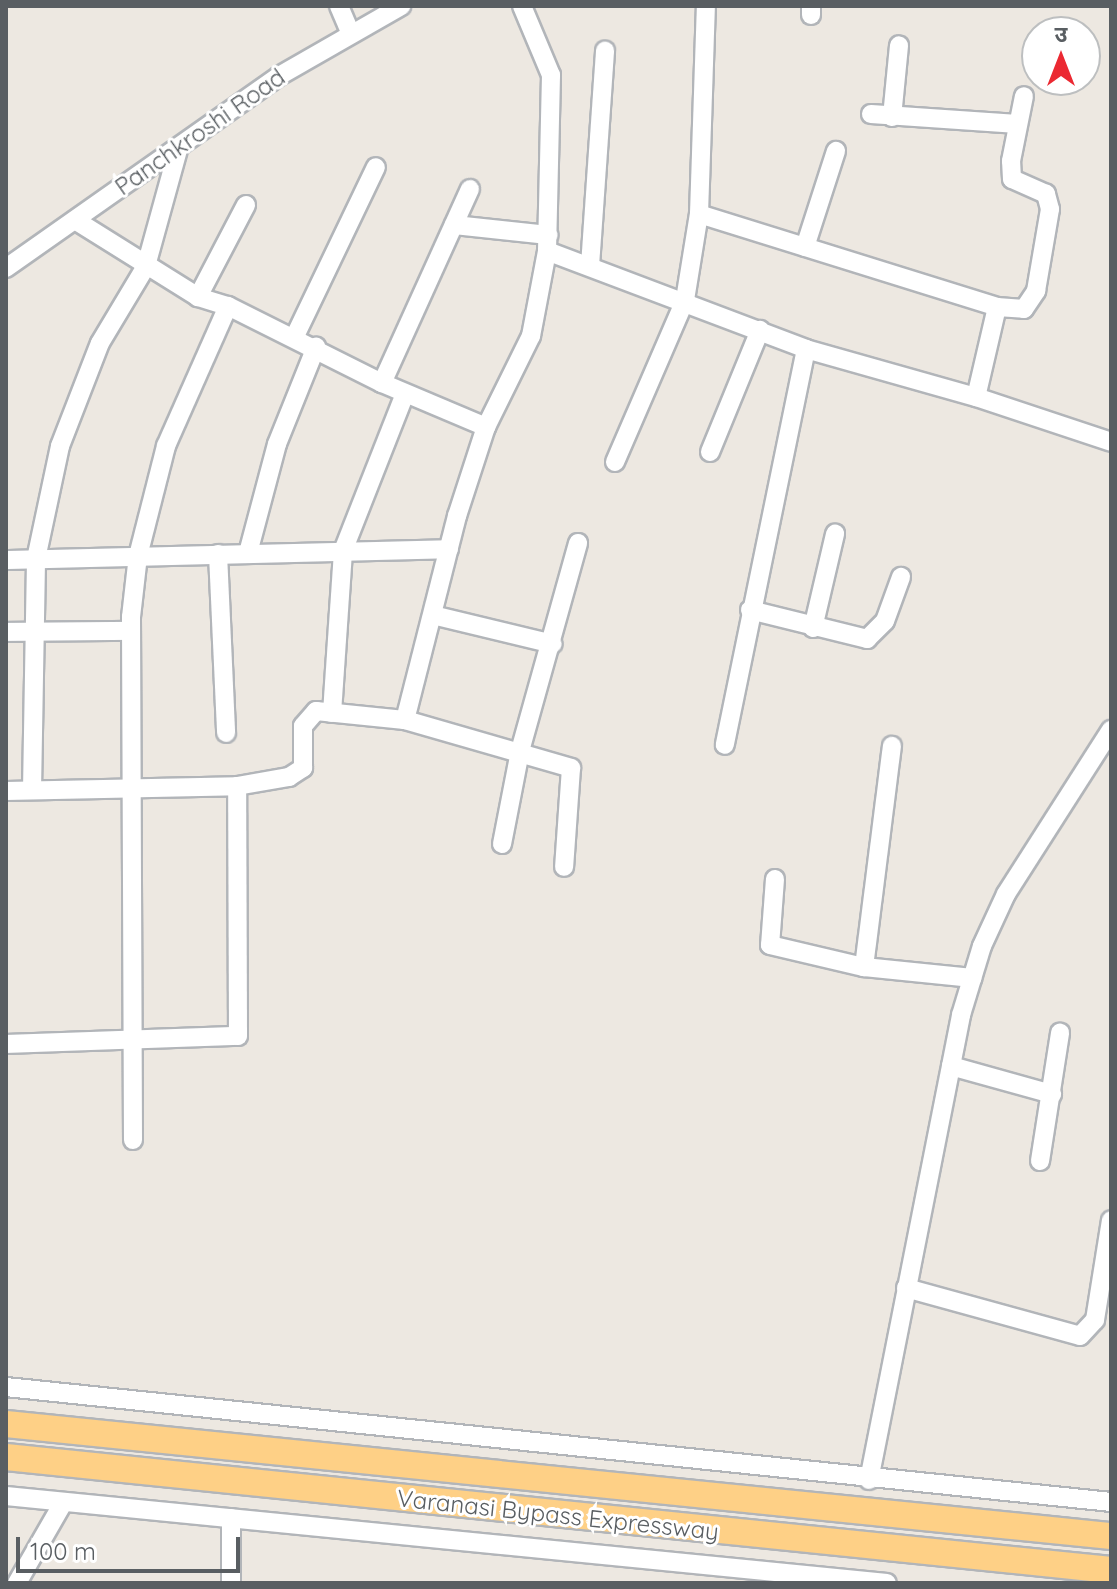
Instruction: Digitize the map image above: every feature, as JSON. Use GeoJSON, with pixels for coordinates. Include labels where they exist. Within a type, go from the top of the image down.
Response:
{"type":"FeatureCollection","features":[{"type":"Feature","properties":{"kind":"highway","name":"Varanasi Bypass Expressway"},"geometry":{"type":"LineString","coordinates":[[6,1424],[1108,1535]]}},
{"type":"Feature","properties":{"kind":"highway","name":"Varanasi Bypass Expressway"},"geometry":{"type":"LineString","coordinates":[[6,1457],[1111,1570]]}},
{"type":"Feature","properties":{"kind":"street"},"geometry":{"type":"LineString","coordinates":[[339,6],[350,32]]}},
{"type":"Feature","properties":{"kind":"street","name":"Panchkroshi Road"},"geometry":{"type":"LineString","coordinates":[[10,261],[350,32],[401,6]]}},
{"type":"Feature","properties":{"kind":"street"},"geometry":{"type":"LineString","coordinates":[[405,720],[449,549],[486,427],[531,336],[547,243],[551,75],[522,6]]}},
{"type":"Feature","properties":{"kind":"street"},"geometry":{"type":"LineString","coordinates":[[615,462],[685,300],[699,214],[706,6]]}},
{"type":"Feature","properties":{"kind":"street"},"geometry":{"type":"LineString","coordinates":[[892,117],[899,45]]}},
{"type":"Feature","properties":{"kind":"street"},"geometry":{"type":"LineString","coordinates":[[590,266],[605,51]]}},
{"type":"Feature","properties":{"kind":"street"},"geometry":{"type":"LineString","coordinates":[[699,214],[1018,311],[1032,302],[1050,209],[1046,194],[1012,179],[1024,96]]}},
{"type":"Feature","properties":{"kind":"street"},"geometry":{"type":"LineString","coordinates":[[871,114],[1018,124]]}},
{"type":"Feature","properties":{"kind":"street"},"geometry":{"type":"LineString","coordinates":[[32,790],[36,559],[60,446],[100,343],[146,266],[178,150]]}},
{"type":"Feature","properties":{"kind":"street"},"geometry":{"type":"LineString","coordinates":[[805,247],[836,151]]}},
{"type":"Feature","properties":{"kind":"street"},"geometry":{"type":"LineString","coordinates":[[295,336],[376,167]]}},
{"type":"Feature","properties":{"kind":"street"},"geometry":{"type":"LineString","coordinates":[[382,383],[470,189]]}},
{"type":"Feature","properties":{"kind":"street"},"geometry":{"type":"LineString","coordinates":[[198,297],[246,205]]}},
{"type":"Feature","properties":{"kind":"street"},"geometry":{"type":"LineString","coordinates":[[75,220],[198,297],[228,306],[295,336],[405,394],[486,427]]}},
{"type":"Feature","properties":{"kind":"street"},"geometry":{"type":"LineString","coordinates":[[454,225],[547,243],[590,266],[806,349],[976,397],[1111,442]]}},
{"type":"Feature","properties":{"kind":"street"},"geometry":{"type":"LineString","coordinates":[[133,1140],[129,786],[131,631],[138,556],[166,446],[228,306]]}},
{"type":"Feature","properties":{"kind":"street"},"geometry":{"type":"LineString","coordinates":[[976,397],[997,307]]}},
{"type":"Feature","properties":{"kind":"street"},"geometry":{"type":"LineString","coordinates":[[710,452],[760,330]]}},
{"type":"Feature","properties":{"kind":"street"},"geometry":{"type":"LineString","coordinates":[[248,553],[277,444],[316,347]]}},
{"type":"Feature","properties":{"kind":"street"},"geometry":{"type":"LineString","coordinates":[[725,745],[750,610],[806,349]]}},
{"type":"Feature","properties":{"kind":"street"},"geometry":{"type":"LineString","coordinates":[[332,713],[343,551],[405,394]]}},
{"type":"Feature","properties":{"kind":"street"},"geometry":{"type":"LineString","coordinates":[[813,628],[835,534]]}},
{"type":"Feature","properties":{"kind":"street"},"geometry":{"type":"LineString","coordinates":[[502,844],[520,751],[553,644],[578,543]]}},
{"type":"Feature","properties":{"kind":"street"},"geometry":{"type":"LineString","coordinates":[[6,560],[449,549]]}},
{"type":"Feature","properties":{"kind":"street"},"geometry":{"type":"LineString","coordinates":[[218,554],[226,733]]}},
{"type":"Feature","properties":{"kind":"street"},"geometry":{"type":"LineString","coordinates":[[750,610],[856,638],[877,634],[901,577]]}},
{"type":"Feature","properties":{"kind":"street"},"geometry":{"type":"LineString","coordinates":[[433,615],[553,644]]}},
{"type":"Feature","properties":{"kind":"street"},"geometry":{"type":"LineString","coordinates":[[6,632],[131,631]]}},
{"type":"Feature","properties":{"kind":"street"},"geometry":{"type":"LineString","coordinates":[[6,791],[237,786],[289,777],[303,768],[307,716],[316,711],[405,720],[564,763],[574,773],[564,867]]}},
{"type":"Feature","properties":{"kind":"street"},"geometry":{"type":"LineString","coordinates":[[869,1480],[951,1066],[972,978],[1006,894],[1111,730]]}},
{"type":"Feature","properties":{"kind":"street"},"geometry":{"type":"LineString","coordinates":[[864,967],[892,746]]}},
{"type":"Feature","properties":{"kind":"street"},"geometry":{"type":"LineString","coordinates":[[6,1044],[238,1036],[237,786]]}},
{"type":"Feature","properties":{"kind":"street"},"geometry":{"type":"LineString","coordinates":[[775,879],[770,945],[864,967],[972,978]]}},
{"type":"Feature","properties":{"kind":"street"},"geometry":{"type":"LineString","coordinates":[[1040,1161],[1060,1033]]}},
{"type":"Feature","properties":{"kind":"street"},"geometry":{"type":"LineString","coordinates":[[951,1066],[1052,1094]]}},
{"type":"Feature","properties":{"kind":"street"},"geometry":{"type":"LineString","coordinates":[[906,1288],[1080,1336],[1095,1320],[1107,1281],[1111,1220]]}},
{"type":"Feature","properties":{"kind":"street"},"geometry":{"type":"LineString","coordinates":[[6,1387],[869,1480],[1111,1502]]}},
{"type":"Feature","properties":{"kind":"street"},"geometry":{"type":"LineString","coordinates":[[6,1496],[739,1575],[887,1583]]}},
{"type":"Feature","properties":{"kind":"street"},"geometry":{"type":"LineString","coordinates":[[17,1583],[63,1503]]}},
{"type":"Feature","properties":{"kind":"street"},"geometry":{"type":"LineString","coordinates":[[231,1518],[231,1583]]}}]}
